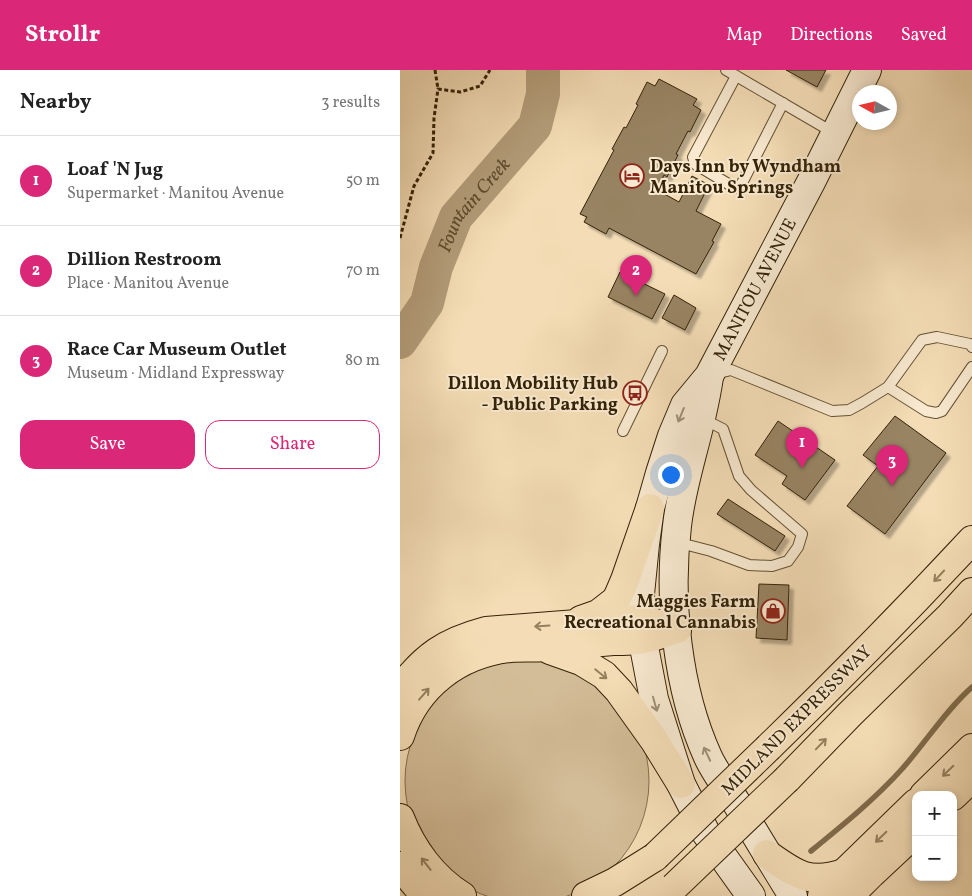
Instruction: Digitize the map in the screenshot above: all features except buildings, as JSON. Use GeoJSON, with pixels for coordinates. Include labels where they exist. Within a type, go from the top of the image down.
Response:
{"type":"FeatureCollection","features":[{"type":"Feature","properties":{"kind":"highway"},"geometry":{"type":"LineString","coordinates":[[570,624],[598,614],[616,600],[626,580],[650,508]]}},
{"type":"Feature","properties":{"kind":"highway","name":"MIDLAND EXPRESSWAY"},"geometry":{"type":"LineString","coordinates":[[616,896],[870,648],[972,540]]}},
{"type":"Feature","properties":{"kind":"highway","name":"MIDLAND EXPRESSWAY"},"geometry":{"type":"LineString","coordinates":[[669,892],[787,779],[972,592]]}},
{"type":"Feature","properties":{"kind":"highway"},"geometry":{"type":"LineString","coordinates":[[850,714],[940,645],[972,614]]}},
{"type":"Feature","properties":{"kind":"highway"},"geometry":{"type":"LineString","coordinates":[[400,689],[429,657],[447,645],[466,636],[486,631],[570,624],[642,629],[677,629]]}},
{"type":"Feature","properties":{"kind":"highway"},"geometry":{"type":"LineString","coordinates":[[400,736],[412,707],[434,682],[463,661],[484,653],[510,648],[541,648],[642,629]]}},
{"type":"Feature","properties":{"kind":"highway"},"geometry":{"type":"LineString","coordinates":[[541,648],[581,661],[604,675],[619,691],[654,740],[681,784]]}},
{"type":"Feature","properties":{"kind":"highway"},"geometry":{"type":"LineString","coordinates":[[928,791],[972,748]]}},
{"type":"Feature","properties":{"kind":"highway"},"geometry":{"type":"LineString","coordinates":[[957,792],[972,778]]}},
{"type":"Feature","properties":{"kind":"highway"},"geometry":{"type":"LineString","coordinates":[[849,888],[912,808]]}},
{"type":"Feature","properties":{"kind":"highway"},"geometry":{"type":"LineString","coordinates":[[400,818],[406,833],[428,868],[462,896]]}},
{"type":"Feature","properties":{"kind":"highway"},"geometry":{"type":"LineString","coordinates":[[822,896],[849,888],[871,874],[912,836]]}},
{"type":"Feature","properties":{"kind":"highway"},"geometry":{"type":"LineString","coordinates":[[767,854],[788,869],[804,876],[816,879],[830,878],[849,888]]}},
{"type":"Feature","properties":{"kind":"highway"},"geometry":{"type":"LineString","coordinates":[[586,896],[615,882],[656,857]]}},
{"type":"Feature","properties":{"kind":"highway"},"geometry":{"type":"LineString","coordinates":[[400,866],[425,896]]}},
{"type":"Feature","properties":{"kind":"main road","name":"MANITOU AVENUE"},"geometry":{"type":"LineString","coordinates":[[749,895],[706,832],[681,784],[654,699],[642,629],[640,594],[650,508],[672,436],[685,405],[709,376],[867,70]]}},
{"type":"Feature","properties":{"kind":"main road","name":"MANITOU AVENUE"},"geometry":{"type":"LineString","coordinates":[[709,376],[701,418],[683,488],[675,542],[674,596],[681,664],[696,728],[709,758],[794,896]]}},
{"type":"Feature","properties":{"kind":"lane"},"geometry":{"type":"LineString","coordinates":[[726,70],[835,133]]}},
{"type":"Feature","properties":{"kind":"lane"},"geometry":{"type":"LineString","coordinates":[[736,76],[693,157],[695,164],[735,188],[740,187],[784,103]]}},
{"type":"Feature","properties":{"kind":"lane"},"geometry":{"type":"LineString","coordinates":[[709,376],[731,370],[832,411],[849,410],[888,387],[922,340],[937,337],[970,344],[972,347]]}},
{"type":"Feature","properties":{"kind":"lane"},"geometry":{"type":"LineString","coordinates":[[623,431],[662,351]]}},
{"type":"Feature","properties":{"kind":"lane"},"geometry":{"type":"LineString","coordinates":[[888,387],[926,411],[936,413],[942,410],[972,367]]}},
{"type":"Feature","properties":{"kind":"lane"},"geometry":{"type":"LineString","coordinates":[[675,542],[711,551],[749,565],[772,566],[788,561],[798,547],[802,534],[751,490],[739,476],[724,429],[701,418]]}},
{"type":"Feature","properties":{"kind":"path"},"geometry":{"type":"LineString","coordinates":[[400,238],[414,186],[433,153],[434,118],[438,89],[435,70]]}},
{"type":"Feature","properties":{"kind":"path"},"geometry":{"type":"LineString","coordinates":[[438,89],[460,92],[480,86],[490,70]]}},
{"type":"Feature","properties":{"kind":"shaded area"},"geometry":{"type":"Polygon","coordinates":[[[527,659],[551,662],[574,669],[595,680],[613,695],[628,713],[639,734],[646,757],[649,781],[646,805],[639,828],[628,849],[613,867],[595,882],[574,893],[551,900],[527,903],[503,900],[480,893],[459,882],[441,867],[426,849],[415,828],[408,805],[405,781],[408,757],[415,734],[426,713],[441,695],[459,680],[480,669],[503,662],[527,659]]]}},
{"type":"Feature","properties":{"kind":"waterway","name":"Fountain Creek"},"geometry":{"type":"LineString","coordinates":[[400,342],[427,303],[436,267],[456,217],[535,126],[543,94],[543,70]]}},
{"type":"Feature","properties":{"kind":"waterway"},"geometry":{"type":"LineString","coordinates":[[811,851],[858,812],[892,780],[911,759],[944,716],[972,687]]}},
{"type":"Feature","properties":{"kind":"place","name":"Days Inn by Wyndham Manitou Springs"},"geometry":{"type":"Point","coordinates":[632,176]}},
{"type":"Feature","properties":{"kind":"place","name":"Dillion Restroom"},"geometry":{"type":"Point","coordinates":[636,296]}},
{"type":"Feature","properties":{"kind":"place","name":"Dillon Mobility Hub - Public Parking"},"geometry":{"type":"Point","coordinates":[635,393]}},
{"type":"Feature","properties":{"kind":"place","name":"Loaf 'N Jug"},"geometry":{"type":"Point","coordinates":[802,468]}},
{"type":"Feature","properties":{"kind":"place","name":"Race Car Museum Outlet"},"geometry":{"type":"Point","coordinates":[892,486]}},
{"type":"Feature","properties":{"kind":"place","name":"Maggies Farm Recreational Cannabis"},"geometry":{"type":"Point","coordinates":[773,611]}}]}
